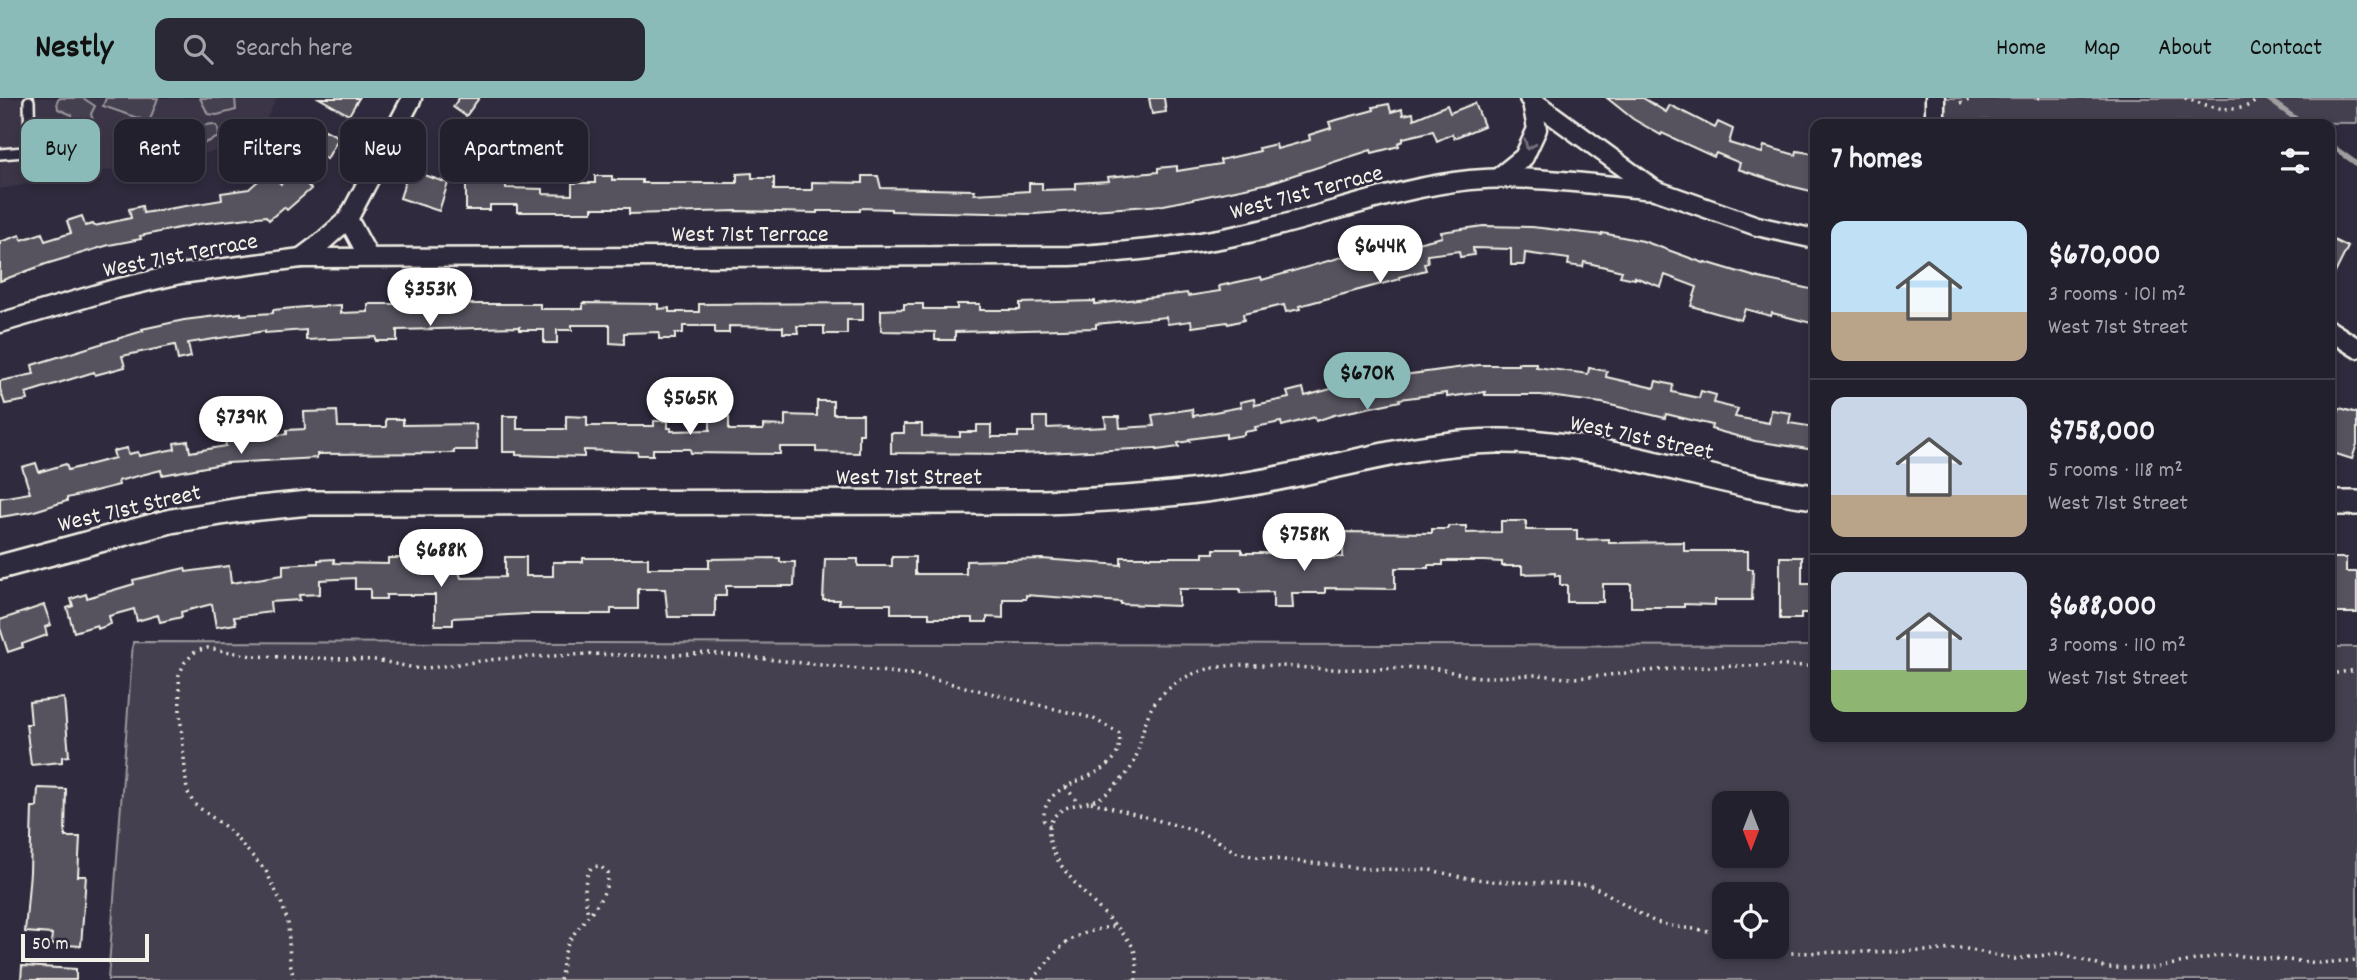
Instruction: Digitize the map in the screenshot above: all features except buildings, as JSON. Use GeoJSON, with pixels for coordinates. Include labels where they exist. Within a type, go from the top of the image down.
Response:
{"type":"FeatureCollection","features":[{"type":"Feature","properties":{"kind":"street"},"geometry":{"type":"LineString","coordinates":[[301,258],[348,219],[412,98]]}},
{"type":"Feature","properties":{"kind":"street"},"geometry":{"type":"LineString","coordinates":[[1935,98],[1935,119]]}},
{"type":"Feature","properties":{"kind":"street"},"geometry":{"type":"LineString","coordinates":[[1499,177],[1524,157],[1536,130],[1531,100]]}},
{"type":"Feature","properties":{"kind":"street"},"geometry":{"type":"LineString","coordinates":[[1531,100],[1655,190],[1756,226],[1810,238]]}},
{"type":"Feature","properties":{"kind":"street","name":"West 71st Terrace"},"geometry":{"type":"LineString","coordinates":[[0,323],[115,289],[180,274],[301,258],[1070,256],[1142,251],[1206,242],[1268,229],[1382,196],[1438,184],[1499,177],[1655,190]]}},
{"type":"Feature","properties":{"kind":"street"},"geometry":{"type":"LineString","coordinates":[[348,219],[368,256]]}},
{"type":"Feature","properties":{"kind":"street"},"geometry":{"type":"LineString","coordinates":[[2335,334],[2357,348]]}},
{"type":"Feature","properties":{"kind":"street","name":"West 71st Street"},"geometry":{"type":"LineString","coordinates":[[0,567],[171,522],[240,510],[309,503],[1111,500],[1254,483],[1404,449],[1469,442],[1560,444],[1613,453],[1779,493],[1810,496]]}},
{"type":"Feature","properties":{"kind":"street"},"geometry":{"type":"LineString","coordinates":[[2335,503],[2357,503]]}},
{"type":"Feature","properties":{"kind":"lane"},"geometry":{"type":"LineString","coordinates":[[0,154],[30,149],[29,102]]}},
{"type":"Feature","properties":{"kind":"path"},"geometry":{"type":"LineString","coordinates":[[1960,103],[1976,98]]}},
{"type":"Feature","properties":{"kind":"path"},"geometry":{"type":"LineString","coordinates":[[2038,98],[2044,98]]}},
{"type":"Feature","properties":{"kind":"path"},"geometry":{"type":"LineString","coordinates":[[2185,98],[2218,108],[2248,106],[2258,100]]}},
{"type":"Feature","properties":{"kind":"path"},"geometry":{"type":"LineString","coordinates":[[294,980],[290,962],[288,922],[266,871],[227,828],[194,804],[187,791],[179,675],[185,662],[195,651],[208,648],[252,656],[376,660],[420,669],[497,659],[590,654],[656,656],[709,653],[916,675],[1092,718],[1119,733],[1121,744],[1116,757],[1104,769],[1055,793],[1046,802],[1044,821],[1050,826]]}},
{"type":"Feature","properties":{"kind":"path"},"geometry":{"type":"LineString","coordinates":[[1136,980],[1136,956],[1130,944],[1057,858],[1050,841],[1050,826],[1057,813],[1078,803],[1103,796],[1134,765],[1151,708],[1176,684],[1208,668],[1426,668],[1448,669],[1471,676],[1538,675],[1568,678],[1771,664],[1810,666]]}},
{"type":"Feature","properties":{"kind":"path"},"geometry":{"type":"LineString","coordinates":[[2335,673],[2357,670]]}},
{"type":"Feature","properties":{"kind":"path"},"geometry":{"type":"LineString","coordinates":[[1066,787],[1078,803]]}},
{"type":"Feature","properties":{"kind":"path"},"geometry":{"type":"LineString","coordinates":[[1089,802],[1193,830],[1213,838],[1235,852],[1256,857],[1350,867],[1430,870],[1493,881],[1588,885],[1601,889],[1656,922],[1678,928],[1712,931]]}},
{"type":"Feature","properties":{"kind":"path"},"geometry":{"type":"LineString","coordinates":[[559,980],[567,947],[588,916],[608,883],[608,873],[600,866],[592,867],[586,874],[588,916]]}},
{"type":"Feature","properties":{"kind":"path"},"geometry":{"type":"LineString","coordinates":[[1032,980],[1066,941],[1085,932],[1114,926]]}},
{"type":"Feature","properties":{"kind":"path"},"geometry":{"type":"LineString","coordinates":[[1789,953],[1932,951],[1962,948],[2015,959],[2060,953],[2107,968],[2153,968],[2231,955],[2320,963],[2357,960]]}},
{"type":"Feature","properties":{"kind":"shaded area"},"geometry":{"type":"Polygon","coordinates":[[[0,98],[277,98],[266,119],[219,119],[219,151],[205,153],[205,119],[114,119],[114,169],[100,172],[100,119],[21,119],[21,182],[40,182],[0,189],[0,98]]]}},
{"type":"Feature","properties":{"kind":"shaded area"},"geometry":{"type":"Polygon","coordinates":[[[60,98],[83,98],[95,106],[91,114],[93,119],[73,119],[72,115],[58,109],[57,101],[60,98]]]}},
{"type":"Feature","properties":{"kind":"shaded area"},"geometry":{"type":"Polygon","coordinates":[[[106,98],[158,98],[150,119],[140,119],[103,106],[106,98]]]}},
{"type":"Feature","properties":{"kind":"shaded area"},"geometry":{"type":"Polygon","coordinates":[[[200,98],[235,98],[236,110],[217,115],[208,114],[200,98]]]}},
{"type":"Feature","properties":{"kind":"shaded area"},"geometry":{"type":"Polygon","coordinates":[[[1945,98],[2357,98],[2357,123],[2335,123],[2335,119],[1945,119],[1945,98]]]}},
{"type":"Feature","properties":{"kind":"shaded area"},"geometry":{"type":"Polygon","coordinates":[[[213,124],[218,127],[219,137],[205,143],[205,125],[213,124]]]}},
{"type":"Feature","properties":{"kind":"shaded area"},"geometry":{"type":"Polygon","coordinates":[[[133,642],[1810,646],[1810,742],[2335,742],[2335,647],[2357,647],[2357,980],[108,980],[133,642]]]}},
{"type":"Feature","properties":{"kind":"waterway"},"geometry":{"type":"LineString","coordinates":[[2267,98],[2296,119]]}},
{"type":"Feature","properties":{"kind":"waterway"},"geometry":{"type":"LineString","coordinates":[[2335,148],[2357,164]]}}]}
